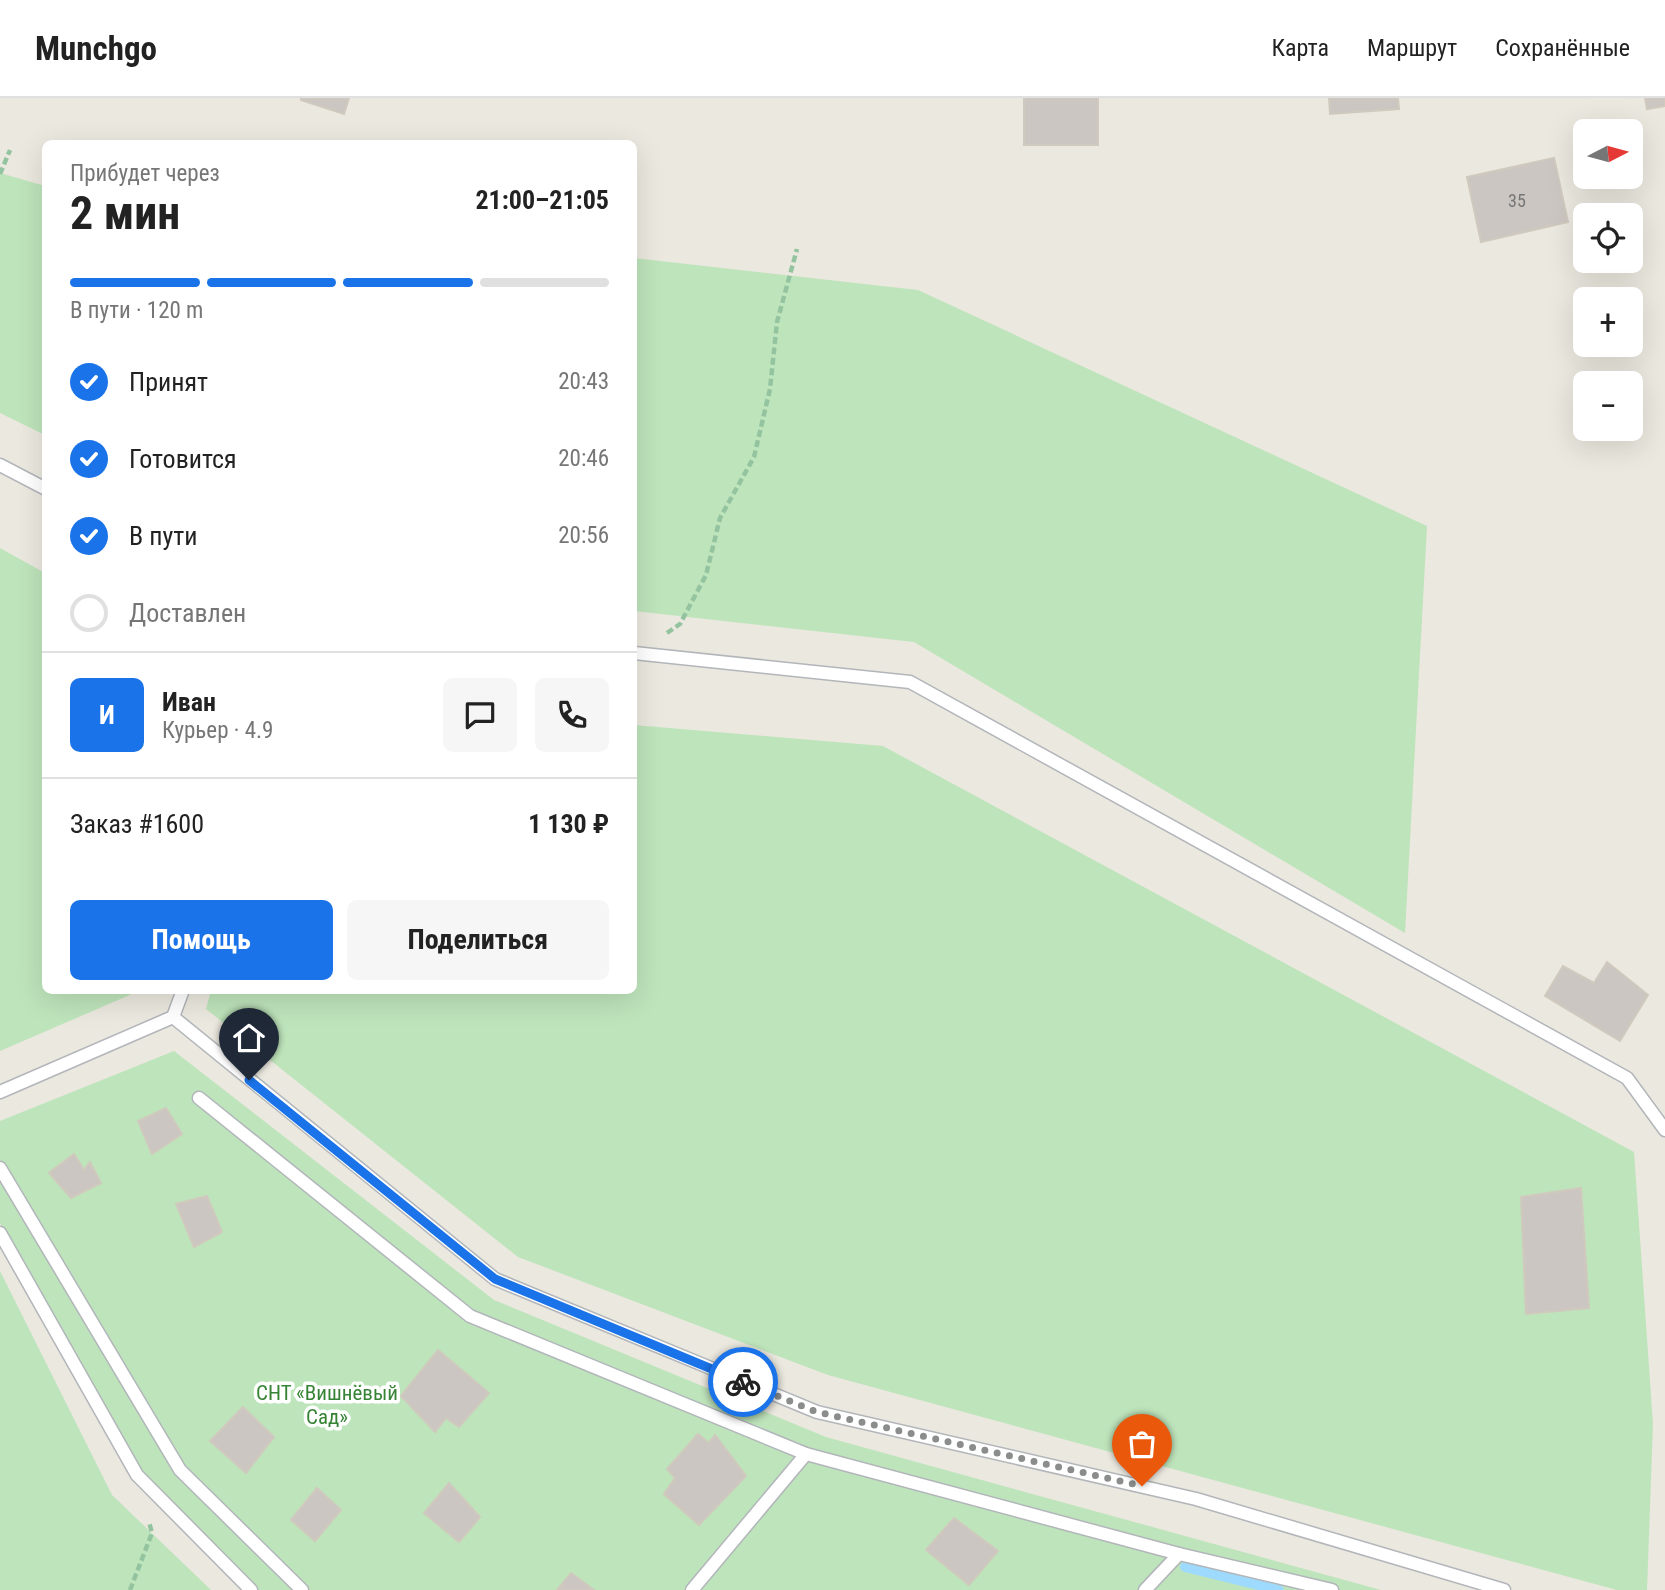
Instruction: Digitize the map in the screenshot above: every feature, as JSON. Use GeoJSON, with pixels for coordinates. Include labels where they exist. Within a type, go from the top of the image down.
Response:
{"type":"FeatureCollection","features":[{"type":"Feature","properties":{"kind":"lane"},"geometry":{"type":"LineString","coordinates":[[0,466],[42,487]]}},
{"type":"Feature","properties":{"kind":"lane"},"geometry":{"type":"LineString","coordinates":[[637,653],[910,682],[1627,1078],[1665,1130]]}},
{"type":"Feature","properties":{"kind":"lane"},"geometry":{"type":"LineString","coordinates":[[0,1092],[173,1017],[182,994]]}},
{"type":"Feature","properties":{"kind":"lane"},"geometry":{"type":"LineString","coordinates":[[173,1017],[495,1279],[817,1412],[1196,1499],[1504,1590]]}},
{"type":"Feature","properties":{"kind":"lane"},"geometry":{"type":"LineString","coordinates":[[200,1098],[470,1316],[806,1454],[1179,1554],[1332,1590]]}},
{"type":"Feature","properties":{"kind":"lane"},"geometry":{"type":"LineString","coordinates":[[0,1168],[180,1470],[302,1590]]}},
{"type":"Feature","properties":{"kind":"lane"},"geometry":{"type":"LineString","coordinates":[[0,1233],[137,1475],[251,1590]]}},
{"type":"Feature","properties":{"kind":"lane"},"geometry":{"type":"LineString","coordinates":[[692,1590],[806,1454]]}},
{"type":"Feature","properties":{"kind":"lane"},"geometry":{"type":"LineString","coordinates":[[1145,1590],[1179,1554]]}},
{"type":"Feature","properties":{"kind":"path"},"geometry":{"type":"LineString","coordinates":[[0,174],[9,150]]}},
{"type":"Feature","properties":{"kind":"path"},"geometry":{"type":"LineString","coordinates":[[637,653],[680,624],[706,575],[720,519],[754,457],[770,389],[778,322],[797,249]]}},
{"type":"Feature","properties":{"kind":"path"},"geometry":{"type":"LineString","coordinates":[[130,1590],[152,1533],[137,1475]]}},
{"type":"Feature","properties":{"kind":"green space"},"geometry":{"type":"Polygon","coordinates":[[[0,173],[42,185],[42,434],[0,413],[0,173]]]}},
{"type":"Feature","properties":{"kind":"green space"},"geometry":{"type":"Polygon","coordinates":[[[637,258],[918,290],[1427,526],[1405,933],[914,642],[637,611],[637,258]]]}},
{"type":"Feature","properties":{"kind":"green space"},"geometry":{"type":"Polygon","coordinates":[[[0,548],[42,571],[42,994],[132,994],[0,1051],[0,548]]]}},
{"type":"Feature","properties":{"kind":"green space"},"geometry":{"type":"Polygon","coordinates":[[[637,725],[883,746],[1634,1152],[1653,1424],[1647,1590],[1617,1590],[828,1375],[518,1257],[206,1009],[210,994],[637,994],[637,725]]]}},
{"type":"Feature","properties":{"kind":"green space","name":"СНТ «Вишнёвый Сад»"},"geometry":{"type":"Polygon","coordinates":[[[174,1051],[494,1300],[826,1437],[1381,1590],[251,1590],[137,1475],[0,1223],[0,1121],[174,1051]]]}},
{"type":"Feature","properties":{"kind":"green space"},"geometry":{"type":"Polygon","coordinates":[[[0,1271],[112,1495],[211,1590],[0,1590],[0,1271]]]}},
{"type":"Feature","properties":{"kind":"building"},"geometry":{"type":"Polygon","coordinates":[[[301,98],[349,98],[344,114],[301,98]]]}},
{"type":"Feature","properties":{"kind":"building"},"geometry":{"type":"Polygon","coordinates":[[[1024,98],[1098,98],[1098,145],[1024,145],[1024,98]]]}},
{"type":"Feature","properties":{"kind":"building"},"geometry":{"type":"Polygon","coordinates":[[[1329,98],[1398,98],[1399,109],[1330,114],[1329,98]]]}},
{"type":"Feature","properties":{"kind":"building"},"geometry":{"type":"Polygon","coordinates":[[[1645,98],[1665,98],[1665,106],[1647,109],[1645,98]]]}},
{"type":"Feature","properties":{"kind":"building"},"geometry":{"type":"Polygon","coordinates":[[[1554,158],[1568,222],[1481,242],[1467,177],[1554,158]]]}},
{"type":"Feature","properties":{"kind":"building"},"geometry":{"type":"Polygon","coordinates":[[[1607,962],[1648,995],[1620,1041],[1545,996],[1563,966],[1594,983],[1607,962]]]}},
{"type":"Feature","properties":{"kind":"building"},"geometry":{"type":"Polygon","coordinates":[[[166,1108],[182,1134],[152,1154],[138,1121],[166,1108]]]}},
{"type":"Feature","properties":{"kind":"building"},"geometry":{"type":"Polygon","coordinates":[[[74,1154],[84,1170],[90,1162],[101,1183],[71,1198],[49,1173],[74,1154]]]}},
{"type":"Feature","properties":{"kind":"building"},"geometry":{"type":"Polygon","coordinates":[[[1581,1188],[1589,1308],[1526,1314],[1521,1197],[1581,1188]]]}},
{"type":"Feature","properties":{"kind":"building"},"geometry":{"type":"Polygon","coordinates":[[[207,1196],[222,1232],[194,1247],[176,1204],[207,1196]]]}},
{"type":"Feature","properties":{"kind":"building"},"geometry":{"type":"Polygon","coordinates":[[[438,1350],[489,1393],[459,1427],[446,1418],[435,1432],[401,1396],[438,1350]]]}},
{"type":"Feature","properties":{"kind":"building"},"geometry":{"type":"Polygon","coordinates":[[[243,1407],[274,1437],[246,1473],[210,1441],[243,1407]]]}},
{"type":"Feature","properties":{"kind":"building"},"geometry":{"type":"Polygon","coordinates":[[[698,1434],[709,1443],[715,1435],[746,1476],[699,1525],[664,1494],[675,1478],[667,1469],[698,1434]]]}},
{"type":"Feature","properties":{"kind":"building"},"geometry":{"type":"Polygon","coordinates":[[[449,1483],[480,1517],[459,1542],[424,1513],[449,1483]]]}},
{"type":"Feature","properties":{"kind":"building"},"geometry":{"type":"Polygon","coordinates":[[[317,1488],[341,1510],[315,1541],[291,1520],[317,1488]]]}},
{"type":"Feature","properties":{"kind":"building"},"geometry":{"type":"Polygon","coordinates":[[[954,1518],[998,1551],[969,1585],[926,1550],[954,1518]]]}},
{"type":"Feature","properties":{"kind":"building"},"geometry":{"type":"Polygon","coordinates":[[[571,1573],[594,1590],[557,1590],[571,1573]]]}},
{"type":"Feature","properties":{"kind":"waterway"},"geometry":{"type":"LineString","coordinates":[[1185,1567],[1279,1590]]}},
{"type":"Feature","properties":{"kind":"way so far"},"geometry":{"type":"LineString","coordinates":[[743,1382],[817,1412],[1142,1486]]}},
{"type":"Feature","properties":{"kind":"route"},"geometry":{"type":"LineString","coordinates":[[249,1080],[495,1279],[743,1382]]}}]}
